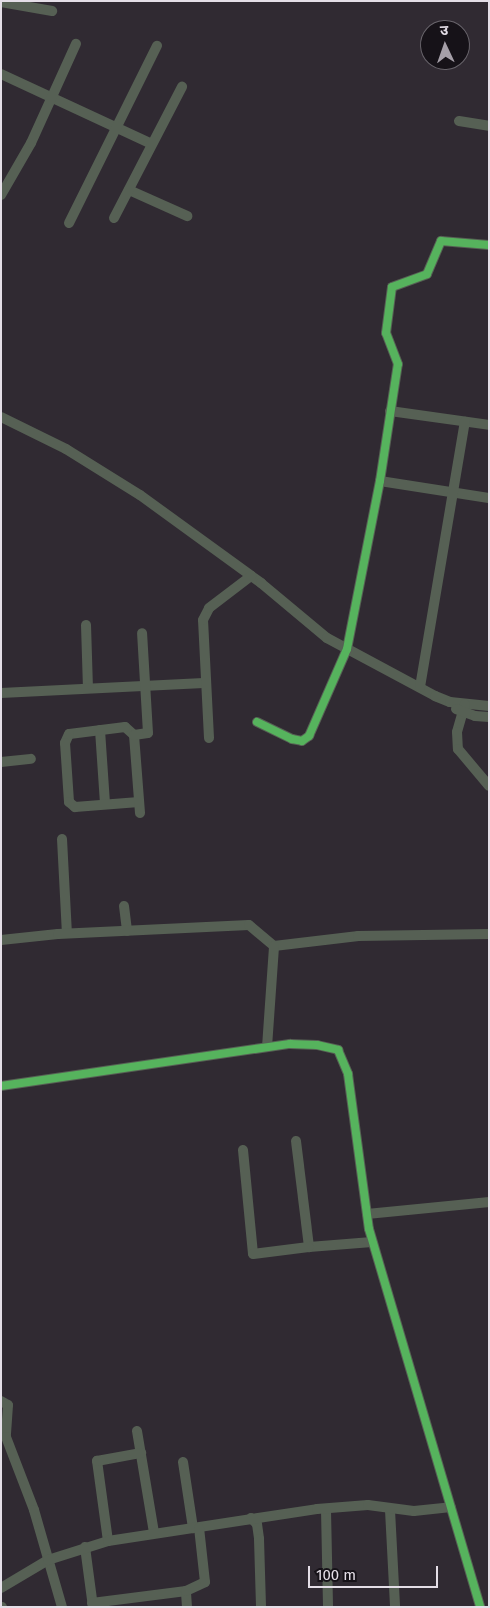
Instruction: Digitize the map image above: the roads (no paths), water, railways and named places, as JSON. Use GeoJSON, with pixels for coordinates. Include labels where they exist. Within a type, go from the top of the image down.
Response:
{"type":"FeatureCollection","features":[{"type":"Feature","properties":{"kind":"street"},"geometry":{"type":"LineString","coordinates":[[1,2],[52,11]]}},
{"type":"Feature","properties":{"kind":"street"},"geometry":{"type":"LineString","coordinates":[[1,195],[52,99],[76,44]]}},
{"type":"Feature","properties":{"kind":"street"},"geometry":{"type":"LineString","coordinates":[[69,224],[157,46]]}},
{"type":"Feature","properties":{"kind":"street"},"geometry":{"type":"LineString","coordinates":[[1,74],[152,144]]}},
{"type":"Feature","properties":{"kind":"street"},"geometry":{"type":"LineString","coordinates":[[114,218],[182,86]]}},
{"type":"Feature","properties":{"kind":"street"},"geometry":{"type":"LineString","coordinates":[[459,121],[489,126]]}},
{"type":"Feature","properties":{"kind":"street"},"geometry":{"type":"LineString","coordinates":[[129,190],[187,216]]}},
{"type":"Feature","properties":{"kind":"street"},"geometry":{"type":"LineString","coordinates":[[257,722],[292,739],[302,741],[309,736],[347,649],[380,481],[398,364],[386,333],[392,287],[427,274],[440,241],[489,245]]}},
{"type":"Feature","properties":{"kind":"street"},"geometry":{"type":"LineString","coordinates":[[390,411],[489,425]]}},
{"type":"Feature","properties":{"kind":"street"},"geometry":{"type":"LineString","coordinates":[[1,417],[100,469],[251,576],[327,638],[450,702],[489,717]]}},
{"type":"Feature","properties":{"kind":"street"},"geometry":{"type":"LineString","coordinates":[[420,687],[465,422]]}},
{"type":"Feature","properties":{"kind":"street"},"geometry":{"type":"LineString","coordinates":[[380,481],[489,498]]}},
{"type":"Feature","properties":{"kind":"street"},"geometry":{"type":"LineString","coordinates":[[208,738],[204,683],[203,620],[209,608],[251,576]]}},
{"type":"Feature","properties":{"kind":"street"},"geometry":{"type":"LineString","coordinates":[[86,625],[88,688]]}},
{"type":"Feature","properties":{"kind":"street"},"geometry":{"type":"LineString","coordinates":[[134,734],[148,733],[142,633]]}},
{"type":"Feature","properties":{"kind":"street"},"geometry":{"type":"LineString","coordinates":[[1,694],[204,683]]}},
{"type":"Feature","properties":{"kind":"street"},"geometry":{"type":"LineString","coordinates":[[464,708],[489,706]]}},
{"type":"Feature","properties":{"kind":"street"},"geometry":{"type":"LineString","coordinates":[[464,708],[456,739],[458,749],[489,786]]}},
{"type":"Feature","properties":{"kind":"street"},"geometry":{"type":"LineString","coordinates":[[139,802],[74,807],[69,802],[67,737],[72,733],[129,728],[134,734],[140,813]]}},
{"type":"Feature","properties":{"kind":"street"},"geometry":{"type":"LineString","coordinates":[[100,730],[105,804]]}},
{"type":"Feature","properties":{"kind":"street"},"geometry":{"type":"LineString","coordinates":[[1,762],[31,759]]}},
{"type":"Feature","properties":{"kind":"street"},"geometry":{"type":"LineString","coordinates":[[62,839],[68,933]]}},
{"type":"Feature","properties":{"kind":"street"},"geometry":{"type":"LineString","coordinates":[[124,906],[127,931]]}},
{"type":"Feature","properties":{"kind":"street"},"geometry":{"type":"LineString","coordinates":[[1,940],[68,933],[249,925],[274,946],[358,936],[489,934]]}},
{"type":"Feature","properties":{"kind":"street"},"geometry":{"type":"LineString","coordinates":[[267,1047],[274,946]]}},
{"type":"Feature","properties":{"kind":"street"},"geometry":{"type":"LineString","coordinates":[[1,1086],[267,1047],[317,1045],[338,1050],[348,1074],[372,1242],[480,1607]]}},
{"type":"Feature","properties":{"kind":"street"},"geometry":{"type":"LineString","coordinates":[[296,1141],[309,1247]]}},
{"type":"Feature","properties":{"kind":"street"},"geometry":{"type":"LineString","coordinates":[[242,1150],[253,1254],[372,1242]]}},
{"type":"Feature","properties":{"kind":"street"},"geometry":{"type":"LineString","coordinates":[[367,1214],[489,1202]]}},
{"type":"Feature","properties":{"kind":"street"},"geometry":{"type":"LineString","coordinates":[[1,1401],[8,1405],[6,1437],[22,1474],[62,1607]]}},
{"type":"Feature","properties":{"kind":"street"},"geometry":{"type":"LineString","coordinates":[[137,1431],[154,1533]]}},
{"type":"Feature","properties":{"kind":"street"},"geometry":{"type":"LineString","coordinates":[[108,1540],[97,1461],[141,1453]]}},
{"type":"Feature","properties":{"kind":"street"},"geometry":{"type":"LineString","coordinates":[[85,1547],[93,1605],[186,1591],[205,1582],[182,1462]]}},
{"type":"Feature","properties":{"kind":"street"},"geometry":{"type":"LineString","coordinates":[[1,1588],[48,1560],[108,1540],[252,1518],[368,1505],[390,1510],[414,1511],[451,1507]]}},
{"type":"Feature","properties":{"kind":"street"},"geometry":{"type":"LineString","coordinates":[[326,1510],[328,1607]]}},
{"type":"Feature","properties":{"kind":"street"},"geometry":{"type":"LineString","coordinates":[[390,1510],[395,1607]]}},
{"type":"Feature","properties":{"kind":"street"},"geometry":{"type":"LineString","coordinates":[[252,1518],[257,1524],[258,1532],[261,1607]]}},
{"type":"Feature","properties":{"kind":"street"},"geometry":{"type":"LineString","coordinates":[[186,1591],[188,1607]]}}]}
